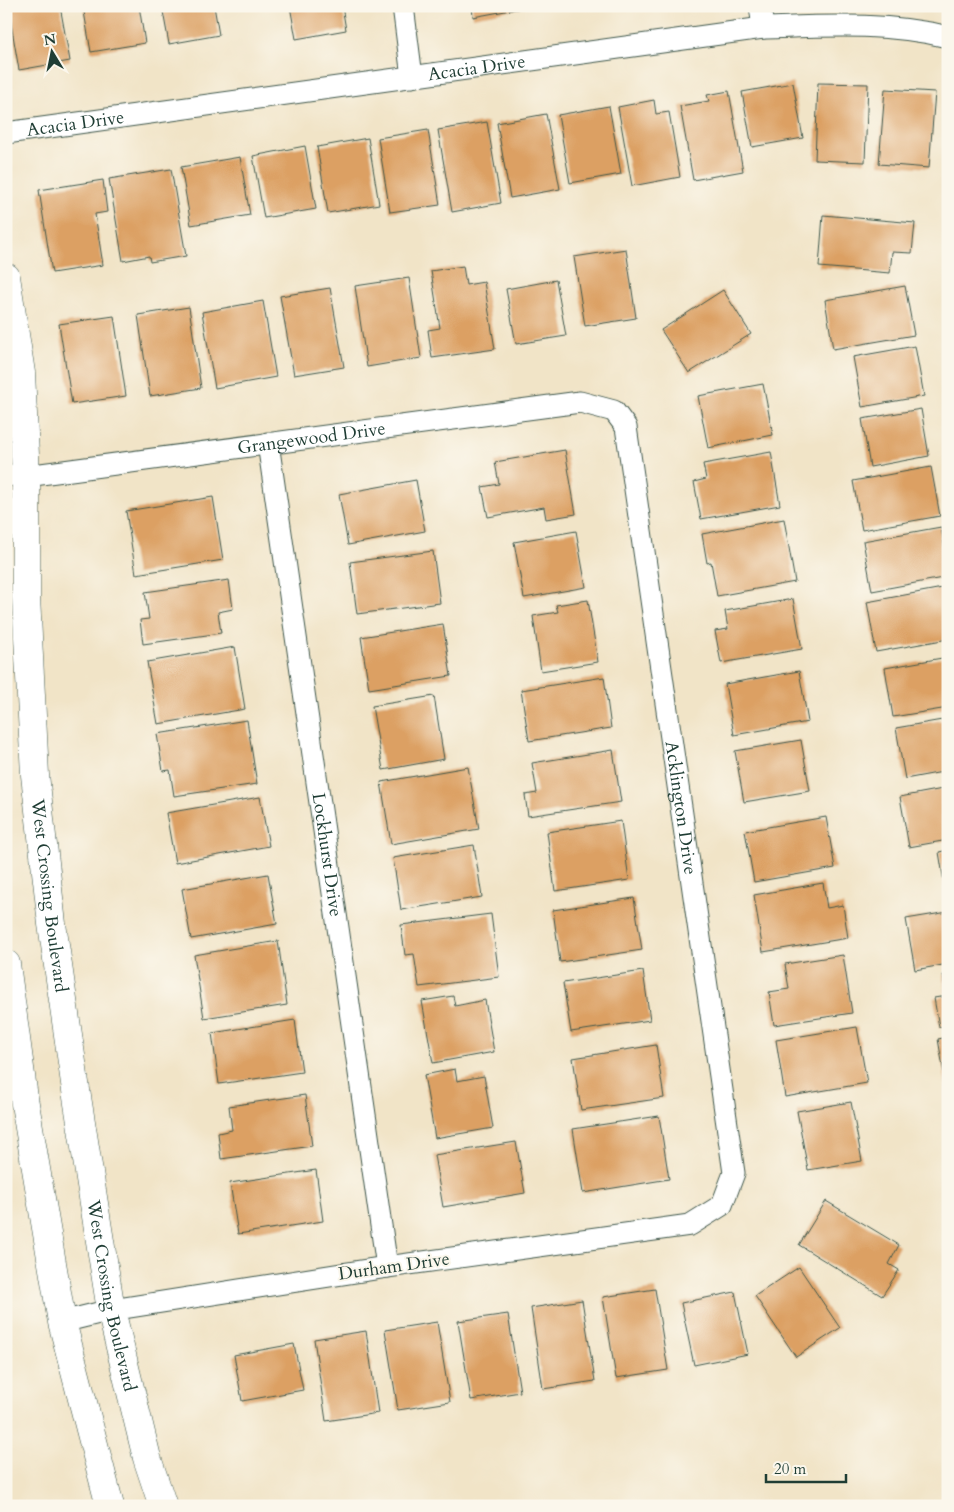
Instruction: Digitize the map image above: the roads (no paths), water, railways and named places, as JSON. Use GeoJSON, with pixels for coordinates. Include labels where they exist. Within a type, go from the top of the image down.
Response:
{"type":"FeatureCollection","features":[{"type":"Feature","properties":{"kind":"street"},"geometry":{"type":"LineString","coordinates":[[403,6],[412,77]]}},
{"type":"Feature","properties":{"kind":"street"},"geometry":{"type":"LineString","coordinates":[[760,6],[763,28]]}},
{"type":"Feature","properties":{"kind":"street","name":"Acacia Drive"},"geometry":{"type":"LineString","coordinates":[[6,133],[763,28],[848,25],[924,32],[948,37]]}},
{"type":"Feature","properties":{"kind":"street","name":"West Crossing Boulevard"},"geometry":{"type":"LineString","coordinates":[[6,277],[21,373],[16,475],[26,597],[35,775],[52,924],[71,1059],[111,1310],[147,1458],[164,1506]]}},
{"type":"Feature","properties":{"kind":"street","name":"Grangewood Drive"},"geometry":{"type":"LineString","coordinates":[[16,475],[580,402],[614,411]]}},
{"type":"Feature","properties":{"kind":"street","name":"Acklington Drive"},"geometry":{"type":"LineString","coordinates":[[614,411],[626,427],[734,1173],[722,1206]]}},
{"type":"Feature","properties":{"kind":"street","name":"Lockhurst Drive"},"geometry":{"type":"LineString","coordinates":[[268,443],[388,1267]]}},
{"type":"Feature","properties":{"kind":"street"},"geometry":{"type":"LineString","coordinates":[[6,964],[24,1098],[62,1322],[110,1506]]}},
{"type":"Feature","properties":{"kind":"street","name":"Durham Drive"},"geometry":{"type":"LineString","coordinates":[[62,1322],[111,1310],[388,1267],[690,1224],[722,1206]]}}]}
